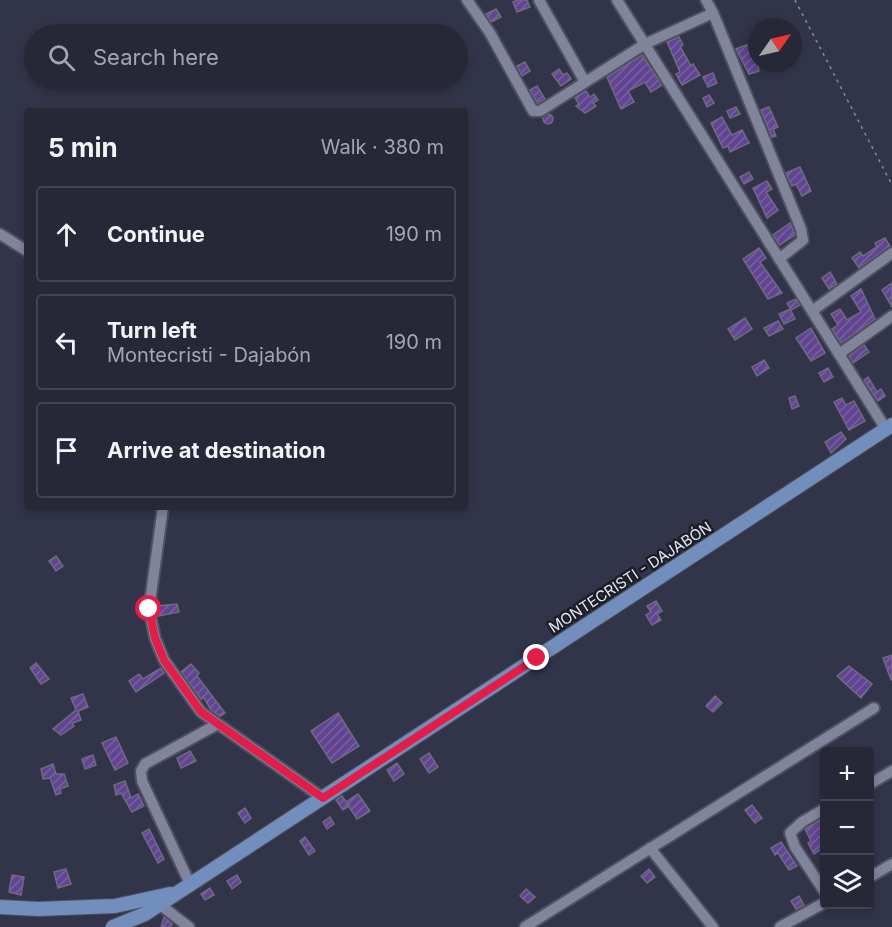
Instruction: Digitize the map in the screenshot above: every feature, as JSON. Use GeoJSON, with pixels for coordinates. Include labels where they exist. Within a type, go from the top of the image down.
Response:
{"type":"FeatureCollection","features":[{"type":"Feature","properties":{"kind":"main road","name":"MONTECRISTI - DAJABÓN"},"geometry":{"type":"LineString","coordinates":[[112,927],[145,914],[889,427]]}},
{"type":"Feature","properties":{"kind":"main road","name":"MONTECRISTI - DAJABÓN"},"geometry":{"type":"LineString","coordinates":[[0,907],[38,909],[115,906],[175,893]]}},
{"type":"Feature","properties":{"kind":"street"},"geometry":{"type":"LineString","coordinates":[[467,0],[490,33],[533,111],[540,111],[645,44],[713,13]]}},
{"type":"Feature","properties":{"kind":"street"},"geometry":{"type":"LineString","coordinates":[[539,0],[585,82]]}},
{"type":"Feature","properties":{"kind":"street"},"geometry":{"type":"LineString","coordinates":[[617,0],[839,354],[889,427]]}},
{"type":"Feature","properties":{"kind":"street"},"geometry":{"type":"LineString","coordinates":[[706,0],[801,229],[803,240],[779,259]]}},
{"type":"Feature","properties":{"kind":"street"},"geometry":{"type":"LineString","coordinates":[[0,234],[24,249]]}},
{"type":"Feature","properties":{"kind":"street"},"geometry":{"type":"LineString","coordinates":[[812,311],[892,253]]}},
{"type":"Feature","properties":{"kind":"street"},"geometry":{"type":"LineString","coordinates":[[839,354],[892,316]]}},
{"type":"Feature","properties":{"kind":"street"},"geometry":{"type":"LineString","coordinates":[[163,510],[149,609],[155,638],[164,660],[201,712],[216,725],[323,798]]}},
{"type":"Feature","properties":{"kind":"street"},"geometry":{"type":"LineString","coordinates":[[525,927],[874,708]]}},
{"type":"Feature","properties":{"kind":"street"},"geometry":{"type":"LineString","coordinates":[[190,884],[142,781],[141,771],[145,764],[216,725]]}},
{"type":"Feature","properties":{"kind":"street"},"geometry":{"type":"LineString","coordinates":[[874,782],[892,771]]}},
{"type":"Feature","properties":{"kind":"street"},"geometry":{"type":"LineString","coordinates":[[820,812],[802,822],[790,833],[795,847],[820,884]]}},
{"type":"Feature","properties":{"kind":"street"},"geometry":{"type":"LineString","coordinates":[[650,848],[713,927]]}},
{"type":"Feature","properties":{"kind":"street"},"geometry":{"type":"LineString","coordinates":[[874,875],[892,864]]}},
{"type":"Feature","properties":{"kind":"street"},"geometry":{"type":"LineString","coordinates":[[159,903],[189,927]]}},
{"type":"Feature","properties":{"kind":"street"},"geometry":{"type":"LineString","coordinates":[[780,927],[820,906]]}},
{"type":"Feature","properties":{"kind":"path"},"geometry":{"type":"LineString","coordinates":[[795,0],[892,185]]}},
{"type":"Feature","properties":{"kind":"building"},"geometry":{"type":"Polygon","coordinates":[[[527,0],[530,7],[517,12],[513,2],[527,0]]]}},
{"type":"Feature","properties":{"kind":"building"},"geometry":{"type":"Polygon","coordinates":[[[496,9],[501,17],[491,22],[486,14],[496,9]]]}},
{"type":"Feature","properties":{"kind":"building"},"geometry":{"type":"Polygon","coordinates":[[[679,37],[683,45],[680,46],[691,66],[693,64],[700,75],[682,85],[676,74],[680,72],[667,42],[679,37]]]}},
{"type":"Feature","properties":{"kind":"building"},"geometry":{"type":"Polygon","coordinates":[[[748,45],[748,72],[756,72],[749,74],[736,49],[748,45]]]}},
{"type":"Feature","properties":{"kind":"building"},"geometry":{"type":"Polygon","coordinates":[[[642,55],[662,85],[651,92],[645,82],[628,91],[634,102],[621,109],[607,77],[642,55]]]}},
{"type":"Feature","properties":{"kind":"building"},"geometry":{"type":"Polygon","coordinates":[[[525,62],[530,71],[522,76],[517,66],[525,62]]]}},
{"type":"Feature","properties":{"kind":"building"},"geometry":{"type":"Polygon","coordinates":[[[559,69],[563,75],[567,73],[571,79],[561,86],[552,74],[559,69]]]}},
{"type":"Feature","properties":{"kind":"building"},"geometry":{"type":"Polygon","coordinates":[[[713,73],[717,83],[708,87],[703,77],[713,73]]]}},
{"type":"Feature","properties":{"kind":"building"},"geometry":{"type":"Polygon","coordinates":[[[537,86],[545,99],[538,104],[530,90],[537,86]]]}},
{"type":"Feature","properties":{"kind":"building"},"geometry":{"type":"Polygon","coordinates":[[[586,91],[590,97],[594,94],[598,100],[593,103],[596,106],[585,113],[576,106],[579,104],[575,98],[586,91]]]}},
{"type":"Feature","properties":{"kind":"building"},"geometry":{"type":"Polygon","coordinates":[[[709,95],[714,103],[707,107],[703,98],[709,95]]]}},
{"type":"Feature","properties":{"kind":"building"},"geometry":{"type":"Polygon","coordinates":[[[736,107],[740,114],[730,118],[727,111],[736,107]]]}},
{"type":"Feature","properties":{"kind":"building"},"geometry":{"type":"Polygon","coordinates":[[[769,107],[778,127],[773,129],[776,136],[772,137],[761,110],[769,107]]]}},
{"type":"Feature","properties":{"kind":"building"},"geometry":{"type":"Polygon","coordinates":[[[548,114],[552,115],[552,123],[548,124],[544,123],[543,119],[544,115],[548,114]]]}},
{"type":"Feature","properties":{"kind":"building"},"geometry":{"type":"Polygon","coordinates":[[[722,117],[732,135],[742,130],[749,143],[730,152],[728,146],[723,148],[711,123],[722,117]]]}},
{"type":"Feature","properties":{"kind":"building"},"geometry":{"type":"Polygon","coordinates":[[[800,167],[811,191],[802,196],[796,184],[792,186],[786,173],[800,167]]]}},
{"type":"Feature","properties":{"kind":"building"},"geometry":{"type":"Polygon","coordinates":[[[749,172],[753,179],[744,184],[740,177],[749,172]]]}},
{"type":"Feature","properties":{"kind":"building"},"geometry":{"type":"Polygon","coordinates":[[[767,181],[772,189],[766,192],[778,210],[767,218],[753,188],[767,181]]]}},
{"type":"Feature","properties":{"kind":"building"},"geometry":{"type":"Polygon","coordinates":[[[790,223],[795,235],[780,245],[773,235],[790,223]]]}},
{"type":"Feature","properties":{"kind":"building"},"geometry":{"type":"Polygon","coordinates":[[[885,238],[890,246],[859,268],[852,258],[860,252],[863,256],[877,247],[875,243],[885,238]]]}},
{"type":"Feature","properties":{"kind":"building"},"geometry":{"type":"Polygon","coordinates":[[[759,248],[766,258],[760,262],[782,293],[768,299],[743,259],[759,248]]]}},
{"type":"Feature","properties":{"kind":"building"},"geometry":{"type":"Polygon","coordinates":[[[830,272],[837,284],[829,289],[822,278],[830,272]]]}},
{"type":"Feature","properties":{"kind":"building"},"geometry":{"type":"Polygon","coordinates":[[[892,283],[892,307],[882,290],[892,283]]]}},
{"type":"Feature","properties":{"kind":"building"},"geometry":{"type":"Polygon","coordinates":[[[861,289],[875,319],[841,343],[832,329],[838,325],[831,314],[840,309],[847,320],[861,312],[851,296],[861,289]]]}},
{"type":"Feature","properties":{"kind":"building"},"geometry":{"type":"Polygon","coordinates":[[[796,299],[800,305],[791,310],[787,303],[796,299]]]}},
{"type":"Feature","properties":{"kind":"building"},"geometry":{"type":"Polygon","coordinates":[[[790,309],[795,319],[784,324],[779,314],[790,309]]]}},
{"type":"Feature","properties":{"kind":"building"},"geometry":{"type":"Polygon","coordinates":[[[745,318],[752,329],[735,340],[728,329],[745,318]]]}},
{"type":"Feature","properties":{"kind":"building"},"geometry":{"type":"Polygon","coordinates":[[[778,321],[783,329],[769,336],[764,328],[778,321]]]}},
{"type":"Feature","properties":{"kind":"building"},"geometry":{"type":"Polygon","coordinates":[[[811,328],[825,353],[811,361],[796,338],[811,328]]]}},
{"type":"Feature","properties":{"kind":"building"},"geometry":{"type":"Polygon","coordinates":[[[864,345],[869,352],[853,363],[849,356],[864,345]]]}},
{"type":"Feature","properties":{"kind":"building"},"geometry":{"type":"Polygon","coordinates":[[[764,360],[769,368],[757,376],[752,367],[764,360]]]}},
{"type":"Feature","properties":{"kind":"building"},"geometry":{"type":"Polygon","coordinates":[[[828,368],[833,377],[824,382],[819,373],[828,368]]]}},
{"type":"Feature","properties":{"kind":"building"},"geometry":{"type":"Polygon","coordinates":[[[868,377],[877,392],[881,389],[885,396],[878,401],[864,380],[868,377]]]}},
{"type":"Feature","properties":{"kind":"building"},"geometry":{"type":"Polygon","coordinates":[[[795,396],[799,406],[792,409],[789,398],[795,396]]]}},
{"type":"Feature","properties":{"kind":"building"},"geometry":{"type":"Polygon","coordinates":[[[842,398],[846,405],[854,401],[865,421],[849,430],[834,402],[842,398]]]}},
{"type":"Feature","properties":{"kind":"building"},"geometry":{"type":"Polygon","coordinates":[[[841,432],[846,439],[831,453],[825,442],[841,432]]]}},
{"type":"Feature","properties":{"kind":"building"},"geometry":{"type":"Polygon","coordinates":[[[56,556],[63,566],[56,571],[49,561],[56,556]]]}},
{"type":"Feature","properties":{"kind":"building"},"geometry":{"type":"Polygon","coordinates":[[[656,601],[662,611],[657,614],[661,620],[652,625],[646,615],[651,612],[647,606],[656,601]]]}},
{"type":"Feature","properties":{"kind":"building"},"geometry":{"type":"Polygon","coordinates":[[[177,604],[179,612],[158,616],[157,606],[177,604]]]}},
{"type":"Feature","properties":{"kind":"building"},"geometry":{"type":"Polygon","coordinates":[[[892,655],[892,679],[891,680],[883,658],[892,655]]]}},
{"type":"Feature","properties":{"kind":"building"},"geometry":{"type":"Polygon","coordinates":[[[36,663],[49,679],[41,684],[30,668],[36,663]]]}},
{"type":"Feature","properties":{"kind":"building"},"geometry":{"type":"Polygon","coordinates":[[[191,664],[199,673],[197,676],[225,713],[220,716],[211,710],[204,698],[201,699],[181,672],[191,664]]]}},
{"type":"Feature","properties":{"kind":"building"},"geometry":{"type":"Polygon","coordinates":[[[849,666],[872,684],[861,698],[837,676],[849,666]]]}},
{"type":"Feature","properties":{"kind":"building"},"geometry":{"type":"Polygon","coordinates":[[[161,668],[164,673],[136,692],[129,681],[139,674],[143,679],[161,668]]]}},
{"type":"Feature","properties":{"kind":"building"},"geometry":{"type":"Polygon","coordinates":[[[83,694],[88,707],[78,711],[81,720],[72,723],[74,726],[61,735],[53,729],[76,710],[71,698],[83,694]]]}},
{"type":"Feature","properties":{"kind":"building"},"geometry":{"type":"Polygon","coordinates":[[[715,696],[722,703],[713,712],[706,706],[715,696]]]}},
{"type":"Feature","properties":{"kind":"building"},"geometry":{"type":"Polygon","coordinates":[[[338,713],[359,746],[332,763],[311,731],[338,713]]]}},
{"type":"Feature","properties":{"kind":"building"},"geometry":{"type":"Polygon","coordinates":[[[116,737],[128,763],[115,770],[102,743],[116,737]]]}},
{"type":"Feature","properties":{"kind":"building"},"geometry":{"type":"Polygon","coordinates":[[[190,751],[196,761],[181,768],[177,758],[190,751]]]}},
{"type":"Feature","properties":{"kind":"building"},"geometry":{"type":"Polygon","coordinates":[[[429,753],[438,767],[429,773],[420,759],[429,753]]]}},
{"type":"Feature","properties":{"kind":"building"},"geometry":{"type":"Polygon","coordinates":[[[93,755],[96,765],[85,769],[82,759],[93,755]]]}},
{"type":"Feature","properties":{"kind":"building"},"geometry":{"type":"Polygon","coordinates":[[[397,763],[404,774],[394,781],[387,770],[397,763]]]}},
{"type":"Feature","properties":{"kind":"building"},"geometry":{"type":"Polygon","coordinates":[[[53,764],[56,774],[64,774],[68,786],[60,789],[61,793],[56,795],[50,778],[43,779],[41,769],[53,764]]]}},
{"type":"Feature","properties":{"kind":"building"},"geometry":{"type":"Polygon","coordinates":[[[125,781],[131,798],[138,794],[144,806],[132,812],[121,793],[116,795],[114,785],[125,781]]]}},
{"type":"Feature","properties":{"kind":"building"},"geometry":{"type":"Polygon","coordinates":[[[358,794],[370,811],[357,819],[346,802],[358,794]]]}},
{"type":"Feature","properties":{"kind":"building"},"geometry":{"type":"Polygon","coordinates":[[[342,796],[349,806],[343,810],[336,800],[342,796]]]}},
{"type":"Feature","properties":{"kind":"building"},"geometry":{"type":"Polygon","coordinates":[[[752,805],[762,818],[755,823],[745,810],[752,805]]]}},
{"type":"Feature","properties":{"kind":"building"},"geometry":{"type":"Polygon","coordinates":[[[245,808],[251,818],[245,823],[238,813],[245,808]]]}},
{"type":"Feature","properties":{"kind":"building"},"geometry":{"type":"Polygon","coordinates":[[[330,817],[334,824],[327,829],[323,822],[330,817]]]}},
{"type":"Feature","properties":{"kind":"building"},"geometry":{"type":"Polygon","coordinates":[[[820,820],[820,850],[814,854],[808,843],[811,841],[805,829],[820,820]]]}},
{"type":"Feature","properties":{"kind":"building"},"geometry":{"type":"Polygon","coordinates":[[[149,829],[164,859],[158,863],[142,833],[149,829]]]}},
{"type":"Feature","properties":{"kind":"building"},"geometry":{"type":"Polygon","coordinates":[[[305,837],[315,851],[309,855],[300,841],[305,837]]]}},
{"type":"Feature","properties":{"kind":"building"},"geometry":{"type":"Polygon","coordinates":[[[781,842],[797,866],[789,870],[778,853],[775,855],[771,848],[781,842]]]}},
{"type":"Feature","properties":{"kind":"building"},"geometry":{"type":"Polygon","coordinates":[[[66,869],[71,884],[58,888],[54,872],[66,869]]]}},
{"type":"Feature","properties":{"kind":"building"},"geometry":{"type":"Polygon","coordinates":[[[649,869],[655,877],[647,883],[641,876],[649,869]]]}},
{"type":"Feature","properties":{"kind":"building"},"geometry":{"type":"Polygon","coordinates":[[[12,875],[24,877],[21,895],[9,892],[12,875]]]}},
{"type":"Feature","properties":{"kind":"building"},"geometry":{"type":"Polygon","coordinates":[[[237,875],[241,882],[232,889],[227,881],[237,875]]]}},
{"type":"Feature","properties":{"kind":"building"},"geometry":{"type":"Polygon","coordinates":[[[210,888],[214,895],[205,900],[201,894],[210,888]]]}},
{"type":"Feature","properties":{"kind":"building"},"geometry":{"type":"Polygon","coordinates":[[[526,889],[535,897],[528,903],[520,896],[526,889]]]}},
{"type":"Feature","properties":{"kind":"building"},"geometry":{"type":"Polygon","coordinates":[[[799,896],[804,905],[796,909],[791,901],[799,896]]]}},
{"type":"Feature","properties":{"kind":"building"},"geometry":{"type":"Polygon","coordinates":[[[164,917],[172,924],[171,927],[161,927],[164,917]]]}},
{"type":"Feature","properties":{"kind":"route"},"geometry":{"type":"LineString","coordinates":[[149,609],[155,638],[164,660],[201,712],[216,725],[323,798],[537,658]]}}]}
